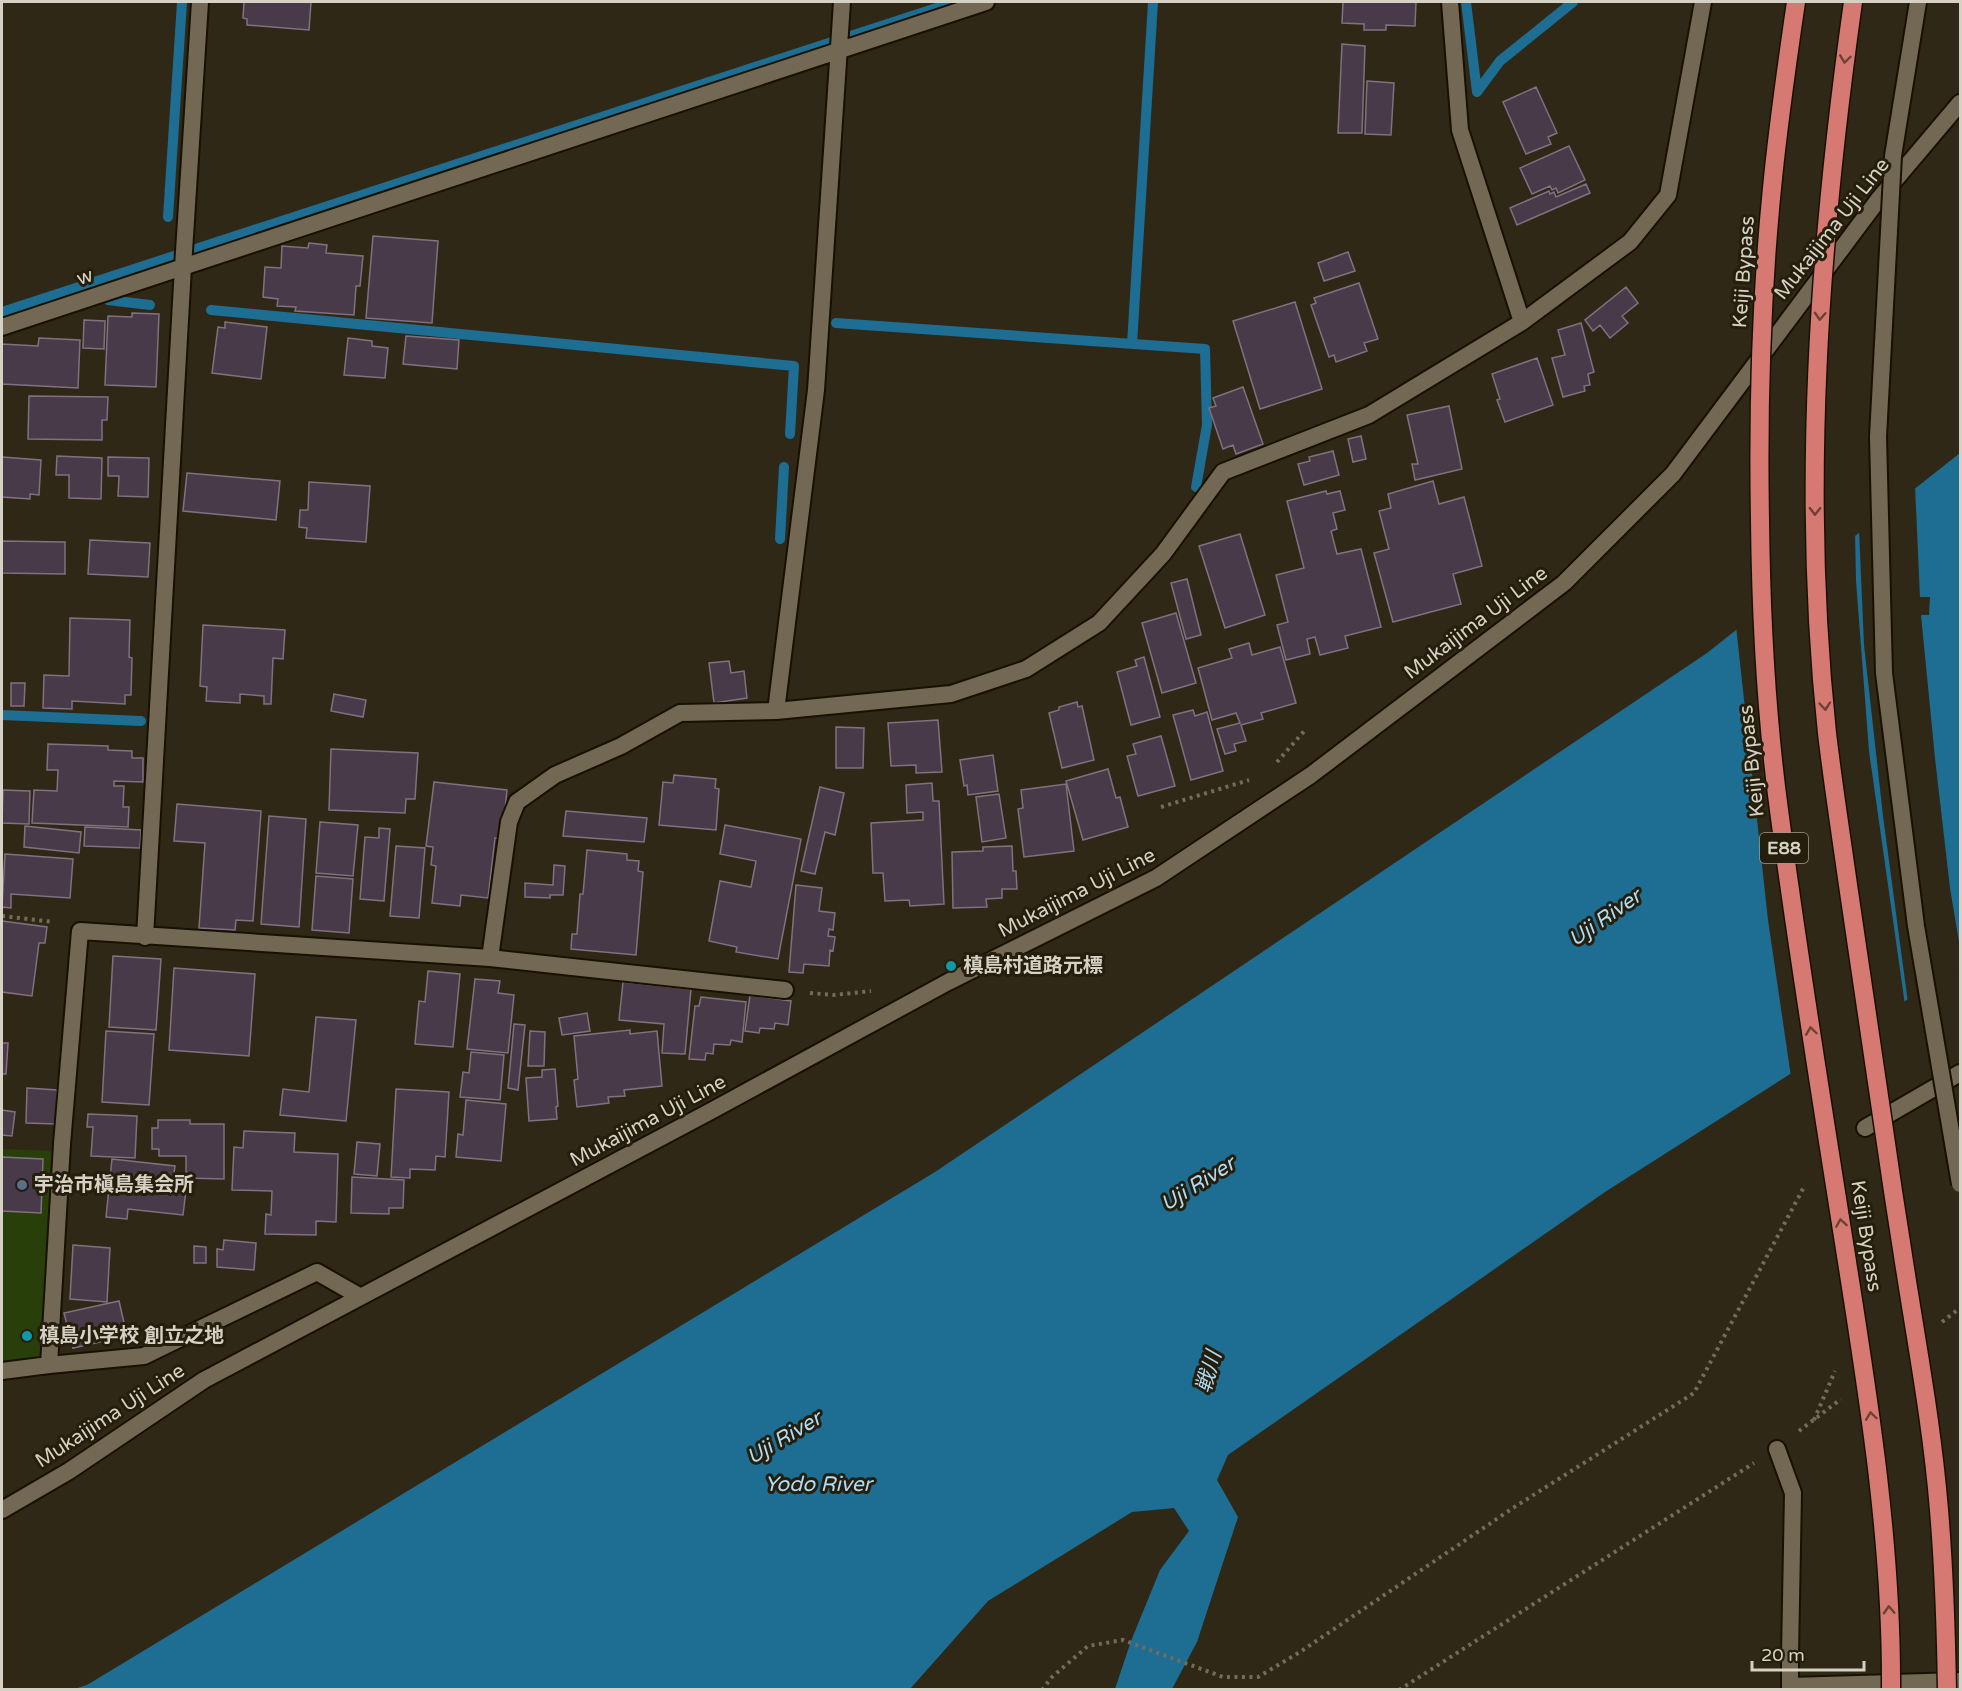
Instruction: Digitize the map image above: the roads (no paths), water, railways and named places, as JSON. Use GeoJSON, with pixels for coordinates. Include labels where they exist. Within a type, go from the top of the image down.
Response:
{"type":"FeatureCollection","features":[{"type":"Feature","properties":{"kind":"highway","name":"Keiji Bypass"},"geometry":{"type":"LineString","coordinates":[[1796,2],[1772,190],[1764,296],[1759,393],[1761,594],[1778,807],[1872,1417],[1884,1534],[1892,1657],[1891,1689]]}},
{"type":"Feature","properties":{"kind":"highway","name":"Keiji Bypass"},"geometry":{"type":"LineString","coordinates":[[1853,2],[1828,207],[1820,318],[1814,526],[1818,630],[1829,747],[1872,1061],[1926,1403],[1939,1509],[1947,1689]]}},
{"type":"Feature","properties":{"kind":"street"},"geometry":{"type":"LineString","coordinates":[[145,937],[200,2]]}},
{"type":"Feature","properties":{"kind":"street"},"geometry":{"type":"LineString","coordinates":[[776,711],[816,390],[842,2]]}},
{"type":"Feature","properties":{"kind":"street","name":"w"},"geometry":{"type":"LineString","coordinates":[[2,327],[986,2]]}},
{"type":"Feature","properties":{"kind":"street"},"geometry":{"type":"LineString","coordinates":[[1450,2],[1460,130],[1522,322]]}},
{"type":"Feature","properties":{"kind":"street"},"geometry":{"type":"LineString","coordinates":[[490,958],[509,822],[517,802],[555,775],[621,746],[680,713],[776,711],[951,694],[1026,669],[1099,623],[1163,554],[1223,472],[1369,415],[1522,322],[1630,242],[1668,195],[1703,2]]}},
{"type":"Feature","properties":{"kind":"street"},"geometry":{"type":"LineString","coordinates":[[1918,2],[1893,156],[1878,437],[1884,673],[1916,927],[1960,1184]]}},
{"type":"Feature","properties":{"kind":"street","name":"Mukaijima Uji Line"},"geometry":{"type":"LineString","coordinates":[[2,1510],[69,1471],[204,1380],[711,1111],[948,982],[1156,879],[1321,768],[1564,583],[1673,474],[1878,200],[1960,103]]}},
{"type":"Feature","properties":{"kind":"street"},"geometry":{"type":"LineString","coordinates":[[49,1365],[62,1144],[80,932],[490,958],[785,990]]}},
{"type":"Feature","properties":{"kind":"street"},"geometry":{"type":"LineString","coordinates":[[1865,1128],[1960,1073]]}},
{"type":"Feature","properties":{"kind":"street"},"geometry":{"type":"LineString","coordinates":[[2,1371],[144,1356],[317,1272],[359,1296]]}},
{"type":"Feature","properties":{"kind":"street"},"geometry":{"type":"LineString","coordinates":[[1777,1449],[1793,1493],[1790,1688],[1960,1681]]}},
{"type":"Feature","properties":{"kind":"water","name":"Yodo River"},"geometry":{"type":"Polygon","coordinates":[[[1960,453],[1960,966],[1605,1192],[1228,1455],[1217,1480],[1238,1517],[1197,1642],[1172,1689],[1115,1689],[1131,1641],[1160,1570],[1189,1531],[1174,1508],[1132,1512],[988,1601],[910,1689],[71,1690],[87,1685],[935,1172],[1707,653],[1960,453]]]}},
{"type":"Feature","properties":{"kind":"waterway"},"geometry":{"type":"LineString","coordinates":[[168,217],[182,2]]}},
{"type":"Feature","properties":{"kind":"waterway"},"geometry":{"type":"LineString","coordinates":[[2,312],[955,2]]}},
{"type":"Feature","properties":{"kind":"waterway"},"geometry":{"type":"LineString","coordinates":[[1132,344],[1153,2]]}},
{"type":"Feature","properties":{"kind":"waterway"},"geometry":{"type":"LineString","coordinates":[[1466,2],[1477,92],[1500,61],[1573,2]]}},
{"type":"Feature","properties":{"kind":"waterway"},"geometry":{"type":"LineString","coordinates":[[108,300],[150,305]]}},
{"type":"Feature","properties":{"kind":"waterway"},"geometry":{"type":"LineString","coordinates":[[211,310],[794,366],[790,434]]}},
{"type":"Feature","properties":{"kind":"waterway"},"geometry":{"type":"LineString","coordinates":[[836,323],[1205,349],[1207,425],[1196,487]]}},
{"type":"Feature","properties":{"kind":"waterway"},"geometry":{"type":"LineString","coordinates":[[780,539],[784,467]]}},
{"type":"Feature","properties":{"kind":"waterway"},"geometry":{"type":"LineString","coordinates":[[2,715],[141,721]]}},
{"type":"Feature","properties":{"kind":"place","name":"槙島村道路元標"},"geometry":{"type":"Point","coordinates":[951,966]}},
{"type":"Feature","properties":{"kind":"place","name":"宇治市槇島集会所"},"geometry":{"type":"Point","coordinates":[22,1185]}},
{"type":"Feature","properties":{"kind":"place","name":"槙島小学校 創立之地"},"geometry":{"type":"Point","coordinates":[27,1336]}},
{"type":"Feature","properties":{"kind":"water label","name":"Uji River"},"geometry":{"type":"Point","coordinates":[1605,918]}},
{"type":"Feature","properties":{"kind":"water label","name":"Uji River"},"geometry":{"type":"Point","coordinates":[1198,1184]}},
{"type":"Feature","properties":{"kind":"water label","name":"戦川"},"geometry":{"type":"Point","coordinates":[1209,1372]}},
{"type":"Feature","properties":{"kind":"water label","name":"Uji River"},"geometry":{"type":"Point","coordinates":[784,1438]}}]}
